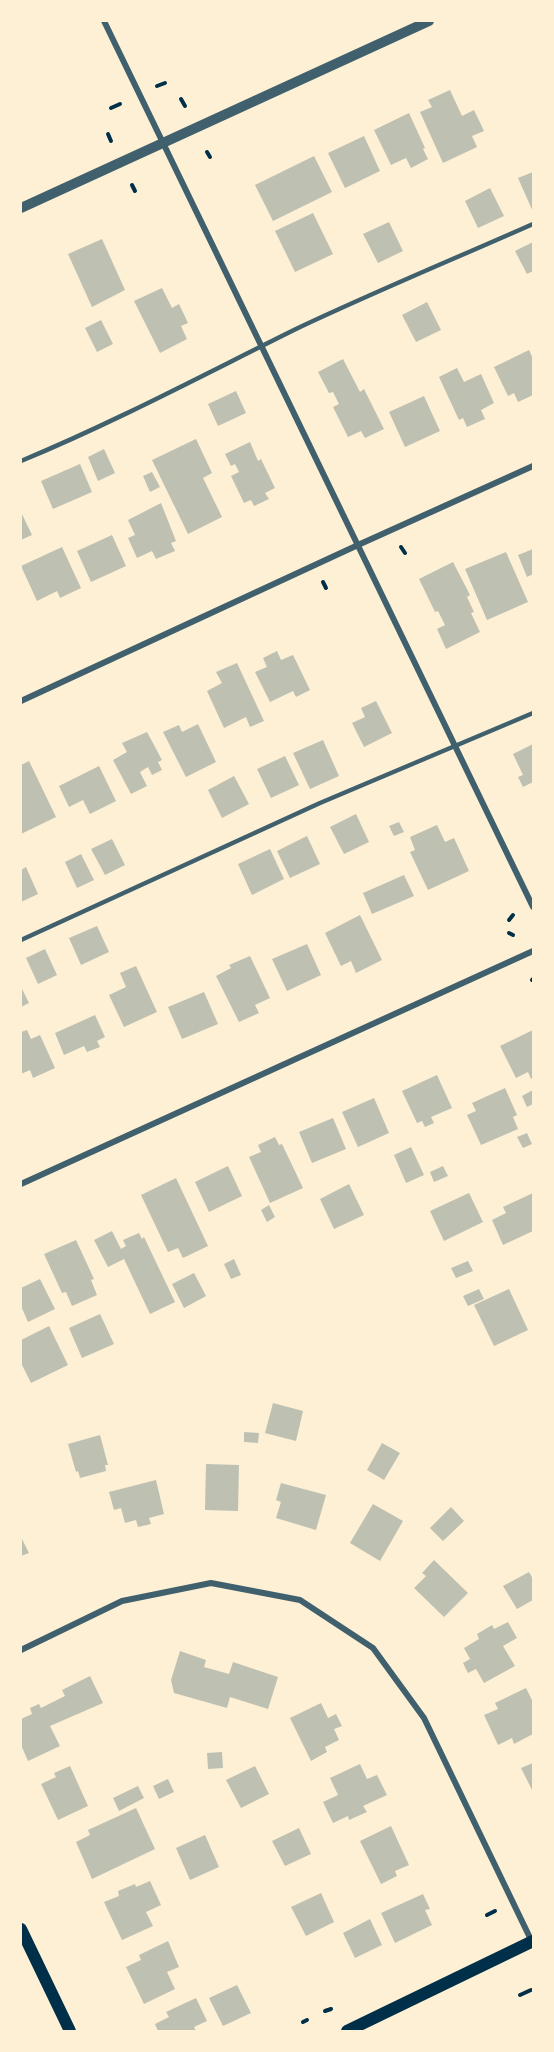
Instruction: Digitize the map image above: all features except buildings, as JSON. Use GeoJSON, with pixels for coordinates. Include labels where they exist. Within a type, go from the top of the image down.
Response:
{"type":"FeatureCollection","features":[{"type":"Feature","properties":{"kind":"main road"},"geometry":{"type":"LineString","coordinates":[[21,1929],[70,2031]]}},
{"type":"Feature","properties":{"kind":"main road"},"geometry":{"type":"LineString","coordinates":[[347,2031],[533,1942]]}},
{"type":"Feature","properties":{"kind":"street"},"geometry":{"type":"LineString","coordinates":[[104,21],[533,907]]}},
{"type":"Feature","properties":{"kind":"street"},"geometry":{"type":"LineString","coordinates":[[21,208],[429,21]]}},
{"type":"Feature","properties":{"kind":"street"},"geometry":{"type":"LineString","coordinates":[[21,701],[533,466]]}},
{"type":"Feature","properties":{"kind":"street"},"geometry":{"type":"LineString","coordinates":[[21,1185],[533,951]]}},
{"type":"Feature","properties":{"kind":"street"},"geometry":{"type":"LineString","coordinates":[[21,1650],[122,1601],[211,1583],[300,1600],[373,1648],[424,1718],[533,1942]]}},
{"type":"Feature","properties":{"kind":"lane"},"geometry":{"type":"LineString","coordinates":[[21,460],[57,446],[297,329],[533,224]]}},
{"type":"Feature","properties":{"kind":"lane"},"geometry":{"type":"LineString","coordinates":[[21,940],[320,803],[533,714]]}},
{"type":"Feature","properties":{"kind":"path"},"geometry":{"type":"LineString","coordinates":[[157,86],[165,83]]}},
{"type":"Feature","properties":{"kind":"path"},"geometry":{"type":"LineString","coordinates":[[181,99],[185,106]]}},
{"type":"Feature","properties":{"kind":"path"},"geometry":{"type":"LineString","coordinates":[[111,108],[120,104]]}},
{"type":"Feature","properties":{"kind":"path"},"geometry":{"type":"LineString","coordinates":[[108,134],[111,141]]}},
{"type":"Feature","properties":{"kind":"path"},"geometry":{"type":"LineString","coordinates":[[207,152],[210,157]]}},
{"type":"Feature","properties":{"kind":"path"},"geometry":{"type":"LineString","coordinates":[[132,185],[135,191]]}},
{"type":"Feature","properties":{"kind":"path"},"geometry":{"type":"LineString","coordinates":[[401,547],[405,553]]}},
{"type":"Feature","properties":{"kind":"path"},"geometry":{"type":"LineString","coordinates":[[323,582],[326,588]]}},
{"type":"Feature","properties":{"kind":"path"},"geometry":{"type":"LineString","coordinates":[[509,920],[513,915]]}},
{"type":"Feature","properties":{"kind":"path"},"geometry":{"type":"LineString","coordinates":[[487,1915],[495,1911]]}},
{"type":"Feature","properties":{"kind":"path"},"geometry":{"type":"LineString","coordinates":[[520,1995],[531,1990]]}},
{"type":"Feature","properties":{"kind":"path"},"geometry":{"type":"LineString","coordinates":[[325,2011],[331,2009]]}}]}
